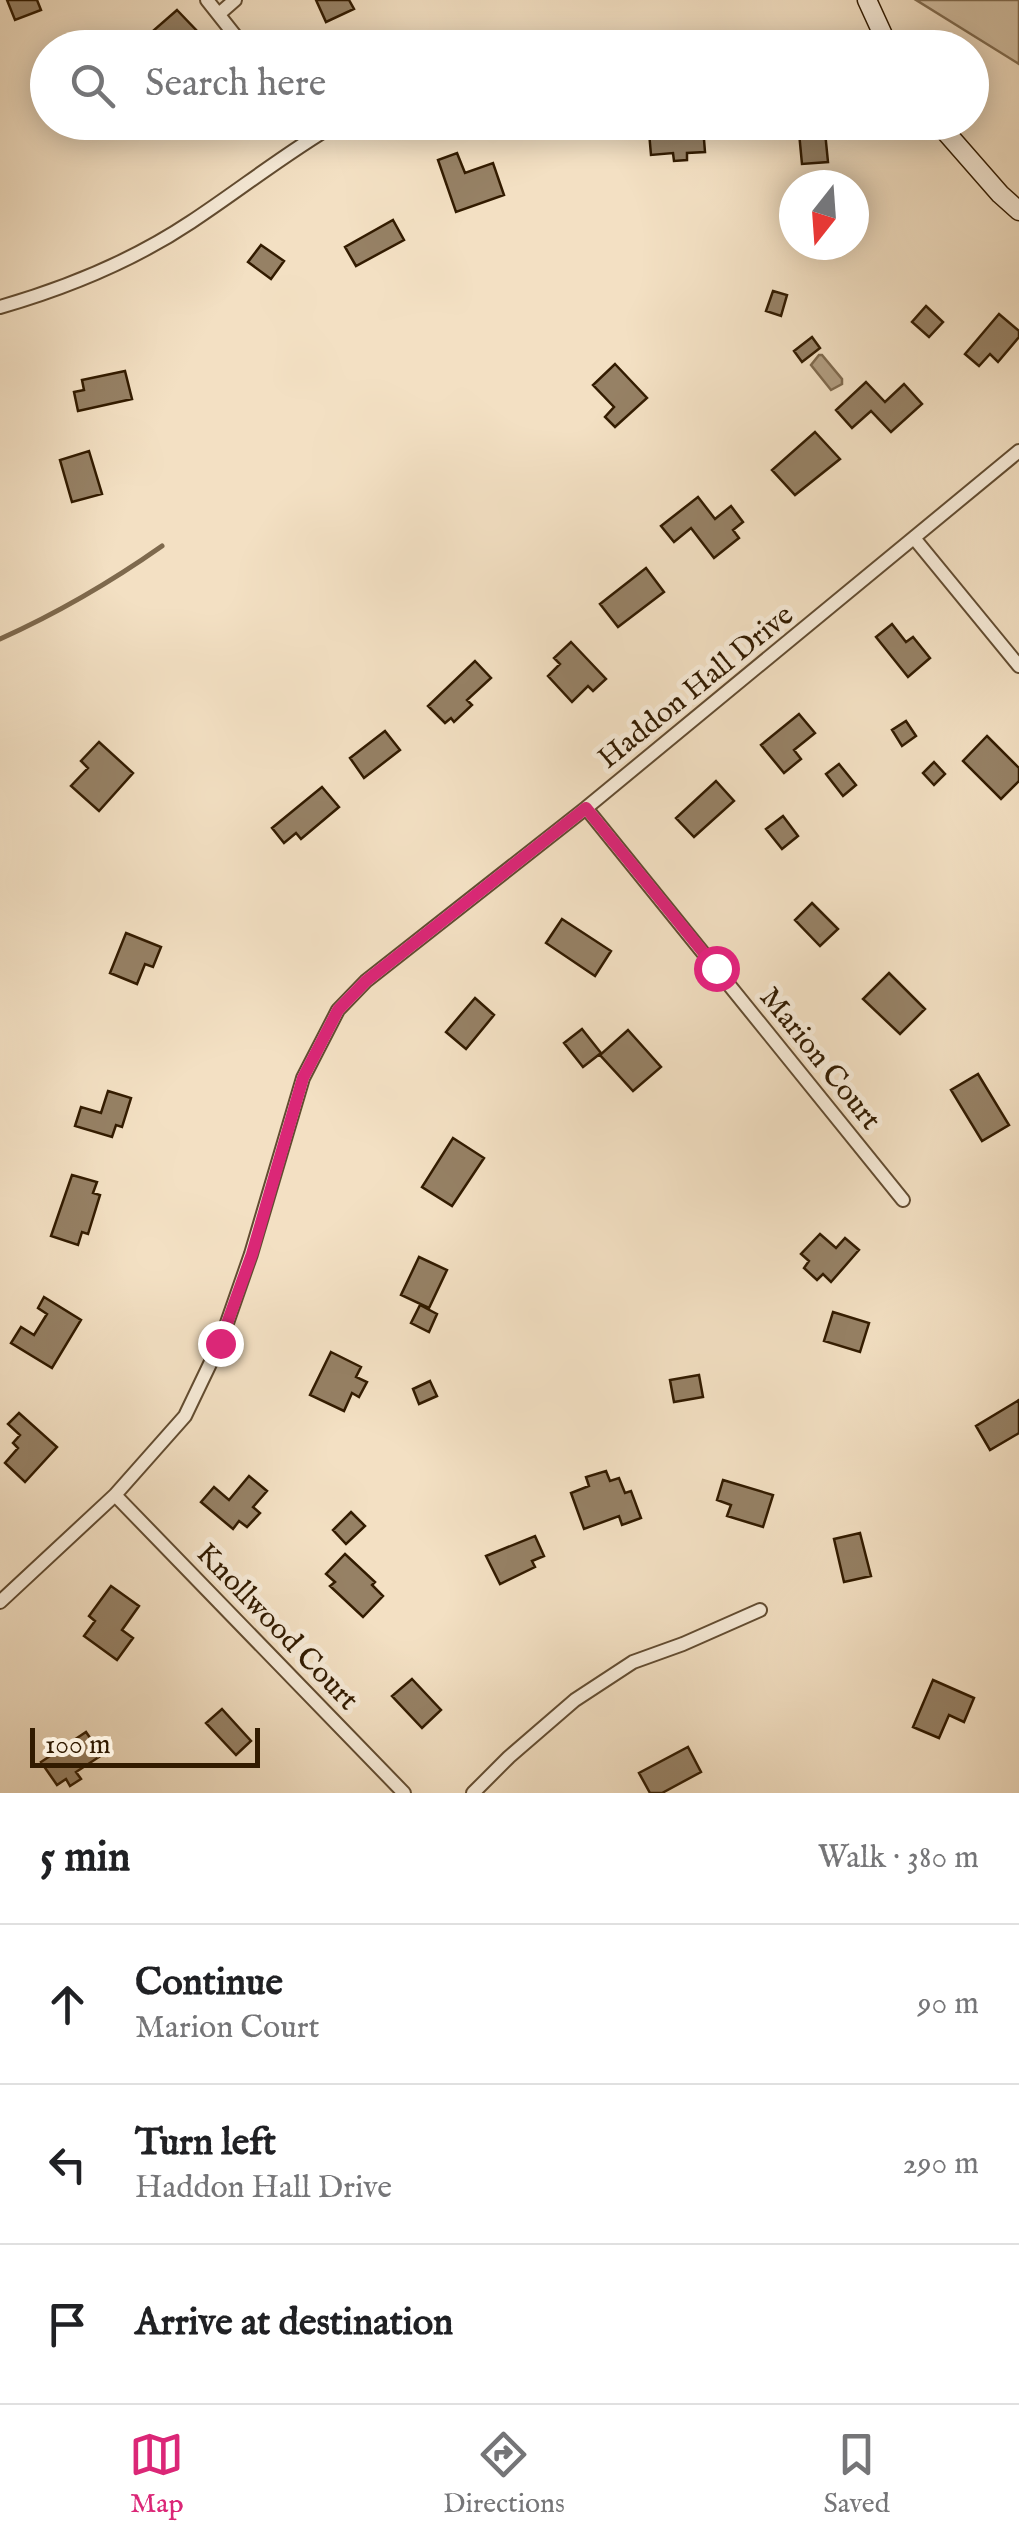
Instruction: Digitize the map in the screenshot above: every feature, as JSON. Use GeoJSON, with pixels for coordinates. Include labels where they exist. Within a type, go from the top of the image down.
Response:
{"type":"FeatureCollection","features":[{"type":"Feature","properties":{"kind":"main road"},"geometry":{"type":"LineString","coordinates":[[867,0],[881,30]]}},
{"type":"Feature","properties":{"kind":"main road"},"geometry":{"type":"LineString","coordinates":[[953,140],[1019,210]]}},
{"type":"Feature","properties":{"kind":"street"},"geometry":{"type":"LineString","coordinates":[[207,0],[231,30]]}},
{"type":"Feature","properties":{"kind":"street"},"geometry":{"type":"LineString","coordinates":[[219,14],[235,0]]}},
{"type":"Feature","properties":{"kind":"street"},"geometry":{"type":"LineString","coordinates":[[0,307],[109,267],[188,225],[309,140]]}},
{"type":"Feature","properties":{"kind":"street","name":"Haddon Hall Drive"},"geometry":{"type":"LineString","coordinates":[[0,1602],[115,1495],[185,1416],[220,1343],[252,1254],[303,1078],[338,1010],[366,981],[586,808],[1019,451]]}},
{"type":"Feature","properties":{"kind":"street"},"geometry":{"type":"LineString","coordinates":[[914,538],[1019,666]]}},
{"type":"Feature","properties":{"kind":"street","name":"Marion Court"},"geometry":{"type":"LineString","coordinates":[[586,808],[903,1200]]}},
{"type":"Feature","properties":{"kind":"street","name":"Knollwood Court"},"geometry":{"type":"LineString","coordinates":[[115,1495],[404,1793]]}},
{"type":"Feature","properties":{"kind":"street"},"geometry":{"type":"LineString","coordinates":[[473,1793],[575,1700],[632,1662],[760,1610]]}},
{"type":"Feature","properties":{"kind":"shaded area"},"geometry":{"type":"Polygon","coordinates":[[[916,0],[1019,0],[1019,64],[989,45],[989,30],[964,30],[916,0]]]}},
{"type":"Feature","properties":{"kind":"shaded area"},"geometry":{"type":"Polygon","coordinates":[[[819,355],[842,379],[842,384],[831,390],[811,365],[819,355]]]}},
{"type":"Feature","properties":{"kind":"building"},"geometry":{"type":"Polygon","coordinates":[[[7,0],[37,0],[41,10],[15,20],[7,0]]]}},
{"type":"Feature","properties":{"kind":"building"},"geometry":{"type":"Polygon","coordinates":[[[316,0],[349,0],[354,9],[326,22],[316,0]]]}},
{"type":"Feature","properties":{"kind":"building"},"geometry":{"type":"Polygon","coordinates":[[[177,10],[196,30],[154,30],[177,10]]]}},
{"type":"Feature","properties":{"kind":"building"},"geometry":{"type":"Polygon","coordinates":[[[650,140],[704,140],[705,152],[687,153],[687,160],[674,161],[673,153],[651,155],[650,140]]]}},
{"type":"Feature","properties":{"kind":"building"},"geometry":{"type":"Polygon","coordinates":[[[800,140],[826,140],[828,162],[802,164],[800,140]]]}},
{"type":"Feature","properties":{"kind":"building"},"geometry":{"type":"Polygon","coordinates":[[[457,153],[465,173],[493,163],[504,195],[456,212],[438,160],[457,153]]]}},
{"type":"Feature","properties":{"kind":"building"},"geometry":{"type":"Polygon","coordinates":[[[393,220],[404,240],[356,266],[345,247],[393,220]]]}},
{"type":"Feature","properties":{"kind":"building"},"geometry":{"type":"Polygon","coordinates":[[[261,245],[284,261],[271,279],[248,262],[261,245]]]}},
{"type":"Feature","properties":{"kind":"building"},"geometry":{"type":"Polygon","coordinates":[[[773,291],[787,295],[781,316],[766,311],[773,291]]]}},
{"type":"Feature","properties":{"kind":"building"},"geometry":{"type":"Polygon","coordinates":[[[926,306],[943,322],[929,337],[912,322],[926,306]]]}},
{"type":"Feature","properties":{"kind":"building"},"geometry":{"type":"Polygon","coordinates":[[[999,314],[1019,331],[1019,337],[998,362],[990,354],[979,366],[965,354],[999,314]]]}},
{"type":"Feature","properties":{"kind":"building"},"geometry":{"type":"Polygon","coordinates":[[[812,337],[820,348],[802,362],[794,351],[812,337]]]}},
{"type":"Feature","properties":{"kind":"building"},"geometry":{"type":"Polygon","coordinates":[[[615,364],[647,398],[615,427],[605,417],[614,407],[593,385],[615,364]]]}},
{"type":"Feature","properties":{"kind":"building"},"geometry":{"type":"Polygon","coordinates":[[[125,371],[132,399],[78,411],[74,392],[84,390],[82,380],[125,371]]]}},
{"type":"Feature","properties":{"kind":"building"},"geometry":{"type":"Polygon","coordinates":[[[866,382],[885,402],[904,384],[922,404],[891,432],[871,411],[852,428],[836,410],[866,382]]]}},
{"type":"Feature","properties":{"kind":"building"},"geometry":{"type":"Polygon","coordinates":[[[815,432],[840,459],[795,495],[772,470],[815,432]]]}},
{"type":"Feature","properties":{"kind":"building"},"geometry":{"type":"Polygon","coordinates":[[[89,451],[102,494],[72,502],[60,460],[89,451]]]}},
{"type":"Feature","properties":{"kind":"building"},"geometry":{"type":"Polygon","coordinates":[[[698,497],[715,519],[731,506],[743,522],[733,530],[739,538],[714,558],[691,528],[674,542],[661,526],[698,497]]]}},
{"type":"Feature","properties":{"kind":"building"},"geometry":{"type":"Polygon","coordinates":[[[646,568],[664,592],[618,627],[600,604],[646,568]]]}},
{"type":"Feature","properties":{"kind":"building"},"geometry":{"type":"Polygon","coordinates":[[[892,624],[906,642],[913,637],[930,658],[908,677],[876,637],[892,624]]]}},
{"type":"Feature","properties":{"kind":"building"},"geometry":{"type":"Polygon","coordinates":[[[571,642],[606,679],[593,691],[588,686],[572,702],[548,676],[560,664],[554,658],[571,642]]]}},
{"type":"Feature","properties":{"kind":"building"},"geometry":{"type":"Polygon","coordinates":[[[475,661],[491,678],[467,700],[472,705],[454,722],[451,718],[445,723],[428,706],[475,661]]]}},
{"type":"Feature","properties":{"kind":"building"},"geometry":{"type":"Polygon","coordinates":[[[799,714],[815,733],[794,750],[801,759],[784,773],[761,745],[799,714]]]}},
{"type":"Feature","properties":{"kind":"building"},"geometry":{"type":"Polygon","coordinates":[[[906,721],[916,736],[902,746],[892,730],[906,721]]]}},
{"type":"Feature","properties":{"kind":"building"},"geometry":{"type":"Polygon","coordinates":[[[385,731],[400,750],[364,778],[350,758],[385,731]]]}},
{"type":"Feature","properties":{"kind":"building"},"geometry":{"type":"Polygon","coordinates":[[[987,736],[1019,768],[1019,781],[1001,799],[963,761],[987,736]]]}},
{"type":"Feature","properties":{"kind":"building"},"geometry":{"type":"Polygon","coordinates":[[[99,742],[133,773],[99,811],[71,786],[88,768],[81,761],[99,742]]]}},
{"type":"Feature","properties":{"kind":"building"},"geometry":{"type":"Polygon","coordinates":[[[934,762],[945,774],[934,785],[923,773],[934,762]]]}},
{"type":"Feature","properties":{"kind":"building"},"geometry":{"type":"Polygon","coordinates":[[[839,764],[856,785],[843,796],[826,774],[839,764]]]}},
{"type":"Feature","properties":{"kind":"building"},"geometry":{"type":"Polygon","coordinates":[[[716,781],[734,801],[694,837],[676,818],[716,781]]]}},
{"type":"Feature","properties":{"kind":"building"},"geometry":{"type":"Polygon","coordinates":[[[322,787],[339,807],[301,839],[296,833],[284,843],[272,828],[322,787]]]}},
{"type":"Feature","properties":{"kind":"building"},"geometry":{"type":"Polygon","coordinates":[[[783,816],[798,836],[782,849],[766,829],[783,816]]]}},
{"type":"Feature","properties":{"kind":"building"},"geometry":{"type":"Polygon","coordinates":[[[812,903],[838,929],[820,946],[795,920],[812,903]]]}},
{"type":"Feature","properties":{"kind":"building"},"geometry":{"type":"Polygon","coordinates":[[[562,919],[611,951],[595,976],[546,943],[562,919]]]}},
{"type":"Feature","properties":{"kind":"building"},"geometry":{"type":"Polygon","coordinates":[[[126,933],[161,947],[153,967],[145,964],[137,984],[110,973],[126,933]]]}},
{"type":"Feature","properties":{"kind":"building"},"geometry":{"type":"Polygon","coordinates":[[[889,973],[925,1009],[900,1034],[863,999],[889,973]]]}},
{"type":"Feature","properties":{"kind":"building"},"geometry":{"type":"Polygon","coordinates":[[[475,998],[494,1015],[466,1049],[446,1032],[475,998]]]}},
{"type":"Feature","properties":{"kind":"building"},"geometry":{"type":"Polygon","coordinates":[[[582,1029],[601,1053],[583,1067],[564,1043],[582,1029]]]}},
{"type":"Feature","properties":{"kind":"building"},"geometry":{"type":"Polygon","coordinates":[[[628,1030],[661,1067],[633,1091],[600,1055],[628,1030]]]}},
{"type":"Feature","properties":{"kind":"building"},"geometry":{"type":"Polygon","coordinates":[[[978,1074],[1009,1125],[982,1141],[951,1090],[978,1074]]]}},
{"type":"Feature","properties":{"kind":"building"},"geometry":{"type":"Polygon","coordinates":[[[108,1091],[131,1098],[122,1127],[116,1125],[112,1137],[75,1126],[81,1107],[101,1113],[108,1091]]]}},
{"type":"Feature","properties":{"kind":"building"},"geometry":{"type":"Polygon","coordinates":[[[453,1138],[484,1158],[452,1206],[422,1187],[453,1138]]]}},
{"type":"Feature","properties":{"kind":"building"},"geometry":{"type":"Polygon","coordinates":[[[72,1175],[97,1182],[93,1193],[100,1195],[88,1234],[82,1232],[78,1245],[51,1236],[72,1175]]]}},
{"type":"Feature","properties":{"kind":"building"},"geometry":{"type":"Polygon","coordinates":[[[820,1234],[836,1248],[845,1238],[859,1250],[831,1282],[823,1274],[817,1280],[804,1268],[809,1261],[801,1254],[820,1234]]]}},
{"type":"Feature","properties":{"kind":"building"},"geometry":{"type":"Polygon","coordinates":[[[419,1257],[447,1270],[429,1308],[401,1295],[419,1257]]]}},
{"type":"Feature","properties":{"kind":"building"},"geometry":{"type":"Polygon","coordinates":[[[44,1297],[81,1320],[52,1368],[11,1343],[21,1327],[34,1335],[47,1314],[38,1308],[44,1297]]]}},
{"type":"Feature","properties":{"kind":"building"},"geometry":{"type":"Polygon","coordinates":[[[420,1305],[437,1314],[429,1332],[411,1323],[420,1305]]]}},
{"type":"Feature","properties":{"kind":"building"},"geometry":{"type":"Polygon","coordinates":[[[833,1312],[869,1323],[860,1352],[824,1341],[833,1312]]]}},
{"type":"Feature","properties":{"kind":"building"},"geometry":{"type":"Polygon","coordinates":[[[331,1352],[361,1367],[356,1377],[367,1382],[359,1397],[352,1393],[344,1411],[310,1395],[331,1352]]]}},
{"type":"Feature","properties":{"kind":"building"},"geometry":{"type":"Polygon","coordinates":[[[699,1375],[703,1397],[674,1402],[670,1380],[699,1375]]]}},
{"type":"Feature","properties":{"kind":"building"},"geometry":{"type":"Polygon","coordinates":[[[430,1381],[437,1396],[419,1404],[413,1389],[430,1381]]]}},
{"type":"Feature","properties":{"kind":"building"},"geometry":{"type":"Polygon","coordinates":[[[1019,1400],[1019,1433],[990,1450],[976,1426],[1019,1400]]]}},
{"type":"Feature","properties":{"kind":"building"},"geometry":{"type":"Polygon","coordinates":[[[19,1413],[57,1447],[25,1482],[5,1463],[18,1448],[13,1443],[20,1435],[8,1424],[19,1413]]]}},
{"type":"Feature","properties":{"kind":"building"},"geometry":{"type":"Polygon","coordinates":[[[606,1471],[610,1481],[619,1478],[625,1493],[631,1491],[641,1518],[622,1525],[619,1516],[584,1529],[571,1493],[589,1486],[586,1477],[606,1471]]]}},
{"type":"Feature","properties":{"kind":"building"},"geometry":{"type":"Polygon","coordinates":[[[249,1476],[267,1491],[253,1507],[260,1513],[247,1527],[239,1521],[233,1529],[201,1502],[214,1487],[229,1500],[249,1476]]]}},
{"type":"Feature","properties":{"kind":"building"},"geometry":{"type":"Polygon","coordinates":[[[723,1480],[773,1495],[763,1527],[727,1516],[731,1505],[717,1500],[723,1480]]]}},
{"type":"Feature","properties":{"kind":"building"},"geometry":{"type":"Polygon","coordinates":[[[351,1512],[365,1526],[346,1544],[333,1530],[351,1512]]]}},
{"type":"Feature","properties":{"kind":"building"},"geometry":{"type":"Polygon","coordinates":[[[860,1533],[871,1576],[844,1582],[834,1539],[860,1533]]]}},
{"type":"Feature","properties":{"kind":"building"},"geometry":{"type":"Polygon","coordinates":[[[535,1536],[544,1556],[532,1561],[535,1567],[500,1584],[486,1556],[535,1536]]]}},
{"type":"Feature","properties":{"kind":"building"},"geometry":{"type":"Polygon","coordinates":[[[345,1554],[375,1582],[372,1585],[383,1596],[363,1617],[330,1586],[335,1582],[326,1574],[345,1554]]]}},
{"type":"Feature","properties":{"kind":"building"},"geometry":{"type":"Polygon","coordinates":[[[111,1586],[139,1606],[122,1630],[133,1638],[117,1660],[84,1636],[95,1621],[89,1616],[111,1586]]]}},
{"type":"Feature","properties":{"kind":"building"},"geometry":{"type":"Polygon","coordinates":[[[412,1679],[441,1710],[422,1728],[392,1696],[412,1679]]]}},
{"type":"Feature","properties":{"kind":"building"},"geometry":{"type":"Polygon","coordinates":[[[933,1680],[974,1698],[964,1722],[949,1715],[939,1738],[913,1727],[933,1680]]]}},
{"type":"Feature","properties":{"kind":"building"},"geometry":{"type":"Polygon","coordinates":[[[222,1709],[251,1741],[236,1755],[206,1723],[222,1709]]]}},
{"type":"Feature","properties":{"kind":"building"},"geometry":{"type":"Polygon","coordinates":[[[86,1732],[102,1755],[76,1772],[81,1779],[70,1786],[66,1779],[57,1785],[41,1762],[86,1732]]]}},
{"type":"Feature","properties":{"kind":"building"},"geometry":{"type":"Polygon","coordinates":[[[688,1747],[701,1772],[662,1793],[650,1793],[639,1773],[688,1747]]]}},
{"type":"Feature","properties":{"kind":"waterway"},"geometry":{"type":"LineString","coordinates":[[0,639],[83,597],[162,546]]}},
{"type":"Feature","properties":{"kind":"route"},"geometry":{"type":"LineString","coordinates":[[220,1343],[252,1254],[303,1078],[338,1010],[366,981],[586,808],[716,968]]}}]}
